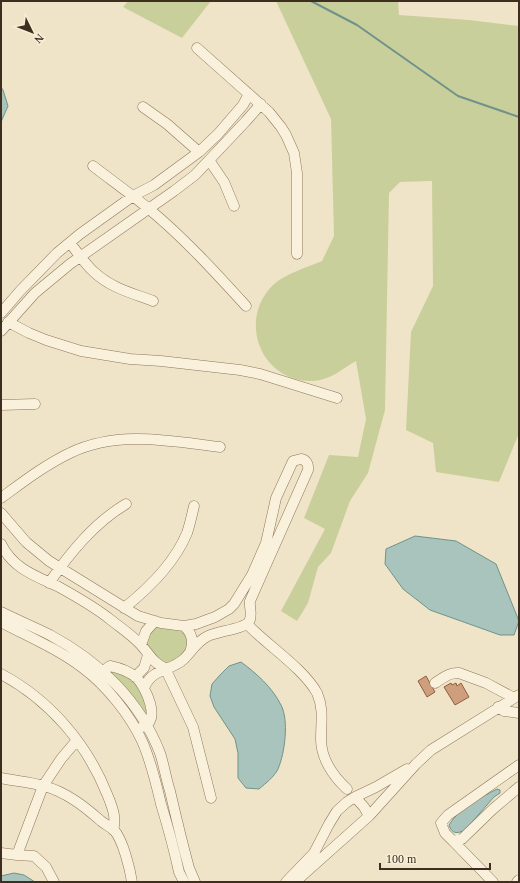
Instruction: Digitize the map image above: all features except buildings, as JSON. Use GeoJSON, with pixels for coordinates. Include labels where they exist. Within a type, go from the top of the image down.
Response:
{"type":"FeatureCollection","features":[{"type":"Feature","properties":{"kind":"street"},"geometry":{"type":"LineString","coordinates":[[197,48],[269,112],[281,127],[290,144],[294,153],[297,173],[297,254]]}},
{"type":"Feature","properties":{"kind":"street"},"geometry":{"type":"LineString","coordinates":[[1,313],[38,271],[80,234],[133,196],[154,185],[199,152],[218,134],[243,105],[249,94]]}},
{"type":"Feature","properties":{"kind":"street"},"geometry":{"type":"LineString","coordinates":[[1,331],[35,293],[70,264],[82,257],[195,175],[261,104]]}},
{"type":"Feature","properties":{"kind":"street"},"geometry":{"type":"LineString","coordinates":[[143,108],[178,133],[199,152]]}},
{"type":"Feature","properties":{"kind":"street"},"geometry":{"type":"LineString","coordinates":[[209,160],[224,182],[234,206]]}},
{"type":"Feature","properties":{"kind":"street"},"geometry":{"type":"LineString","coordinates":[[93,166],[148,208],[208,265],[246,306]]}},
{"type":"Feature","properties":{"kind":"street"},"geometry":{"type":"LineString","coordinates":[[70,243],[94,272],[110,284],[119,289],[153,301]]}},
{"type":"Feature","properties":{"kind":"street"},"geometry":{"type":"LineString","coordinates":[[8,322],[35,336],[81,351],[114,358],[161,361],[240,370],[260,374],[337,398]]}},
{"type":"Feature","properties":{"kind":"street"},"geometry":{"type":"LineString","coordinates":[[1,405],[35,404]]}},
{"type":"Feature","properties":{"kind":"street"},"geometry":{"type":"LineString","coordinates":[[1,498],[60,458],[71,452],[102,442],[120,439],[145,438],[220,447]]}},
{"type":"Feature","properties":{"kind":"street"},"geometry":{"type":"LineString","coordinates":[[1,513],[26,542],[49,561],[138,616],[155,622],[184,626],[196,624],[215,617],[229,609],[234,604],[252,575],[262,554],[276,498],[293,461],[304,459],[308,464],[308,470],[250,601],[249,620]]}},
{"type":"Feature","properties":{"kind":"street"},"geometry":{"type":"LineString","coordinates":[[49,583],[60,567],[92,530],[116,510],[126,504]]}},
{"type":"Feature","properties":{"kind":"street"},"geometry":{"type":"LineString","coordinates":[[124,608],[145,590],[172,558],[186,534],[194,506]]}},
{"type":"Feature","properties":{"kind":"street"},"geometry":{"type":"LineString","coordinates":[[1,544],[16,565],[95,608],[141,645],[158,665],[165,668],[193,727],[212,798]]}},
{"type":"Feature","properties":{"kind":"street"},"geometry":{"type":"LineString","coordinates":[[234,604],[246,609],[249,620],[302,673],[312,686],[322,709],[321,737],[325,757],[331,769],[348,789]]}},
{"type":"Feature","properties":{"kind":"street"},"geometry":{"type":"LineString","coordinates":[[1,612],[59,640],[105,672],[121,688],[133,704],[160,754],[189,868],[195,882]]}},
{"type":"Feature","properties":{"kind":"street"},"geometry":{"type":"LineString","coordinates":[[144,688],[151,677],[160,670],[183,660],[199,641],[210,635],[249,620]]}},
{"type":"Feature","properties":{"kind":"street"},"geometry":{"type":"LineString","coordinates":[[1,622],[53,649],[84,669],[101,685],[134,726],[142,741],[150,763],[179,872],[184,882]]}},
{"type":"Feature","properties":{"kind":"street"},"geometry":{"type":"LineString","coordinates":[[141,645],[146,631],[155,622]]}},
{"type":"Feature","properties":{"kind":"street"},"geometry":{"type":"LineString","coordinates":[[184,626],[192,637],[190,652]]}},
{"type":"Feature","properties":{"kind":"street"},"geometry":{"type":"LineString","coordinates":[[135,677],[144,668],[148,655]]}},
{"type":"Feature","properties":{"kind":"street"},"geometry":{"type":"LineString","coordinates":[[101,685],[101,679],[107,668],[110,666],[124,670],[135,677],[144,688],[148,694],[151,708],[150,722],[146,726],[134,726]]}},
{"type":"Feature","properties":{"kind":"street"},"geometry":{"type":"LineString","coordinates":[[435,683],[448,675],[459,672],[517,696]]}},
{"type":"Feature","properties":{"kind":"street"},"geometry":{"type":"LineString","coordinates":[[1,674],[22,687],[43,703],[64,724],[77,740],[103,784],[114,816],[115,824],[113,830]]}},
{"type":"Feature","properties":{"kind":"street"},"geometry":{"type":"LineString","coordinates":[[295,882],[369,816],[416,764],[431,750],[517,696]]}},
{"type":"Feature","properties":{"kind":"street"},"geometry":{"type":"LineString","coordinates":[[498,707],[504,711],[519,713]]}},
{"type":"Feature","properties":{"kind":"street"},"geometry":{"type":"LineString","coordinates":[[17,855],[42,786],[61,759],[77,740]]}},
{"type":"Feature","properties":{"kind":"street"},"geometry":{"type":"LineString","coordinates":[[286,882],[314,853],[337,812],[355,797],[416,764]]}},
{"type":"Feature","properties":{"kind":"street"},"geometry":{"type":"LineString","coordinates":[[493,882],[452,841],[445,833],[441,823],[448,815],[519,765]]}},
{"type":"Feature","properties":{"kind":"street"},"geometry":{"type":"LineString","coordinates":[[1,778],[42,786],[62,793],[79,803],[106,826],[113,830],[126,856],[132,882]]}},
{"type":"Feature","properties":{"kind":"street"},"geometry":{"type":"LineString","coordinates":[[452,841],[462,838],[519,787]]}},
{"type":"Feature","properties":{"kind":"street"},"geometry":{"type":"LineString","coordinates":[[355,797],[364,807],[369,816]]}},
{"type":"Feature","properties":{"kind":"street"},"geometry":{"type":"LineString","coordinates":[[1,853],[34,856],[46,867],[54,882]]}},
{"type":"Feature","properties":{"kind":"green space"},"geometry":{"type":"Polygon","coordinates":[[[128,1],[211,1],[182,38],[123,7],[128,1]]]}},
{"type":"Feature","properties":{"kind":"green space"},"geometry":{"type":"Polygon","coordinates":[[[276,1],[398,1],[399,15],[469,20],[519,26],[519,433],[499,482],[436,472],[433,443],[406,430],[411,332],[433,286],[432,181],[400,182],[389,193],[385,410],[368,473],[350,501],[331,553],[318,567],[308,603],[297,621],[281,611],[325,529],[304,518],[329,455],[358,457],[366,419],[356,361],[325,379],[313,381],[295,379],[280,372],[268,361],[260,347],[256,331],[257,315],[262,299],[273,285],[290,274],[322,261],[334,236],[331,119],[276,1]]]}},
{"type":"Feature","properties":{"kind":"green space"},"geometry":{"type":"Polygon","coordinates":[[[157,626],[182,630],[187,635],[188,648],[173,661],[165,663],[161,662],[145,643],[151,630],[157,626]]]}},
{"type":"Feature","properties":{"kind":"green space"},"geometry":{"type":"Polygon","coordinates":[[[107,670],[126,676],[138,686],[145,701],[147,721],[107,670]]]}},
{"type":"Feature","properties":{"kind":"water"},"geometry":{"type":"Polygon","coordinates":[[[1,87],[8,106],[1,122],[1,87]]]}},
{"type":"Feature","properties":{"kind":"water"},"geometry":{"type":"Polygon","coordinates":[[[415,536],[456,541],[496,564],[519,621],[514,635],[500,635],[430,610],[403,589],[385,564],[386,549],[415,536]]]}},
{"type":"Feature","properties":{"kind":"water"},"geometry":{"type":"Polygon","coordinates":[[[241,662],[258,676],[273,692],[281,705],[285,719],[283,754],[278,769],[259,789],[246,788],[238,778],[238,753],[235,739],[214,707],[210,696],[212,684],[220,675],[229,666],[241,662]]]}},
{"type":"Feature","properties":{"kind":"water"},"geometry":{"type":"Polygon","coordinates":[[[497,789],[500,790],[500,793],[494,797],[465,830],[457,833],[453,832],[449,825],[458,813],[470,804],[497,789]]]}},
{"type":"Feature","properties":{"kind":"water"},"geometry":{"type":"Polygon","coordinates":[[[14,873],[24,875],[35,882],[1,882],[1,876],[14,873]]]}},
{"type":"Feature","properties":{"kind":"waterway"},"geometry":{"type":"LineString","coordinates":[[311,1],[357,25],[458,96],[519,117]]}}]}
